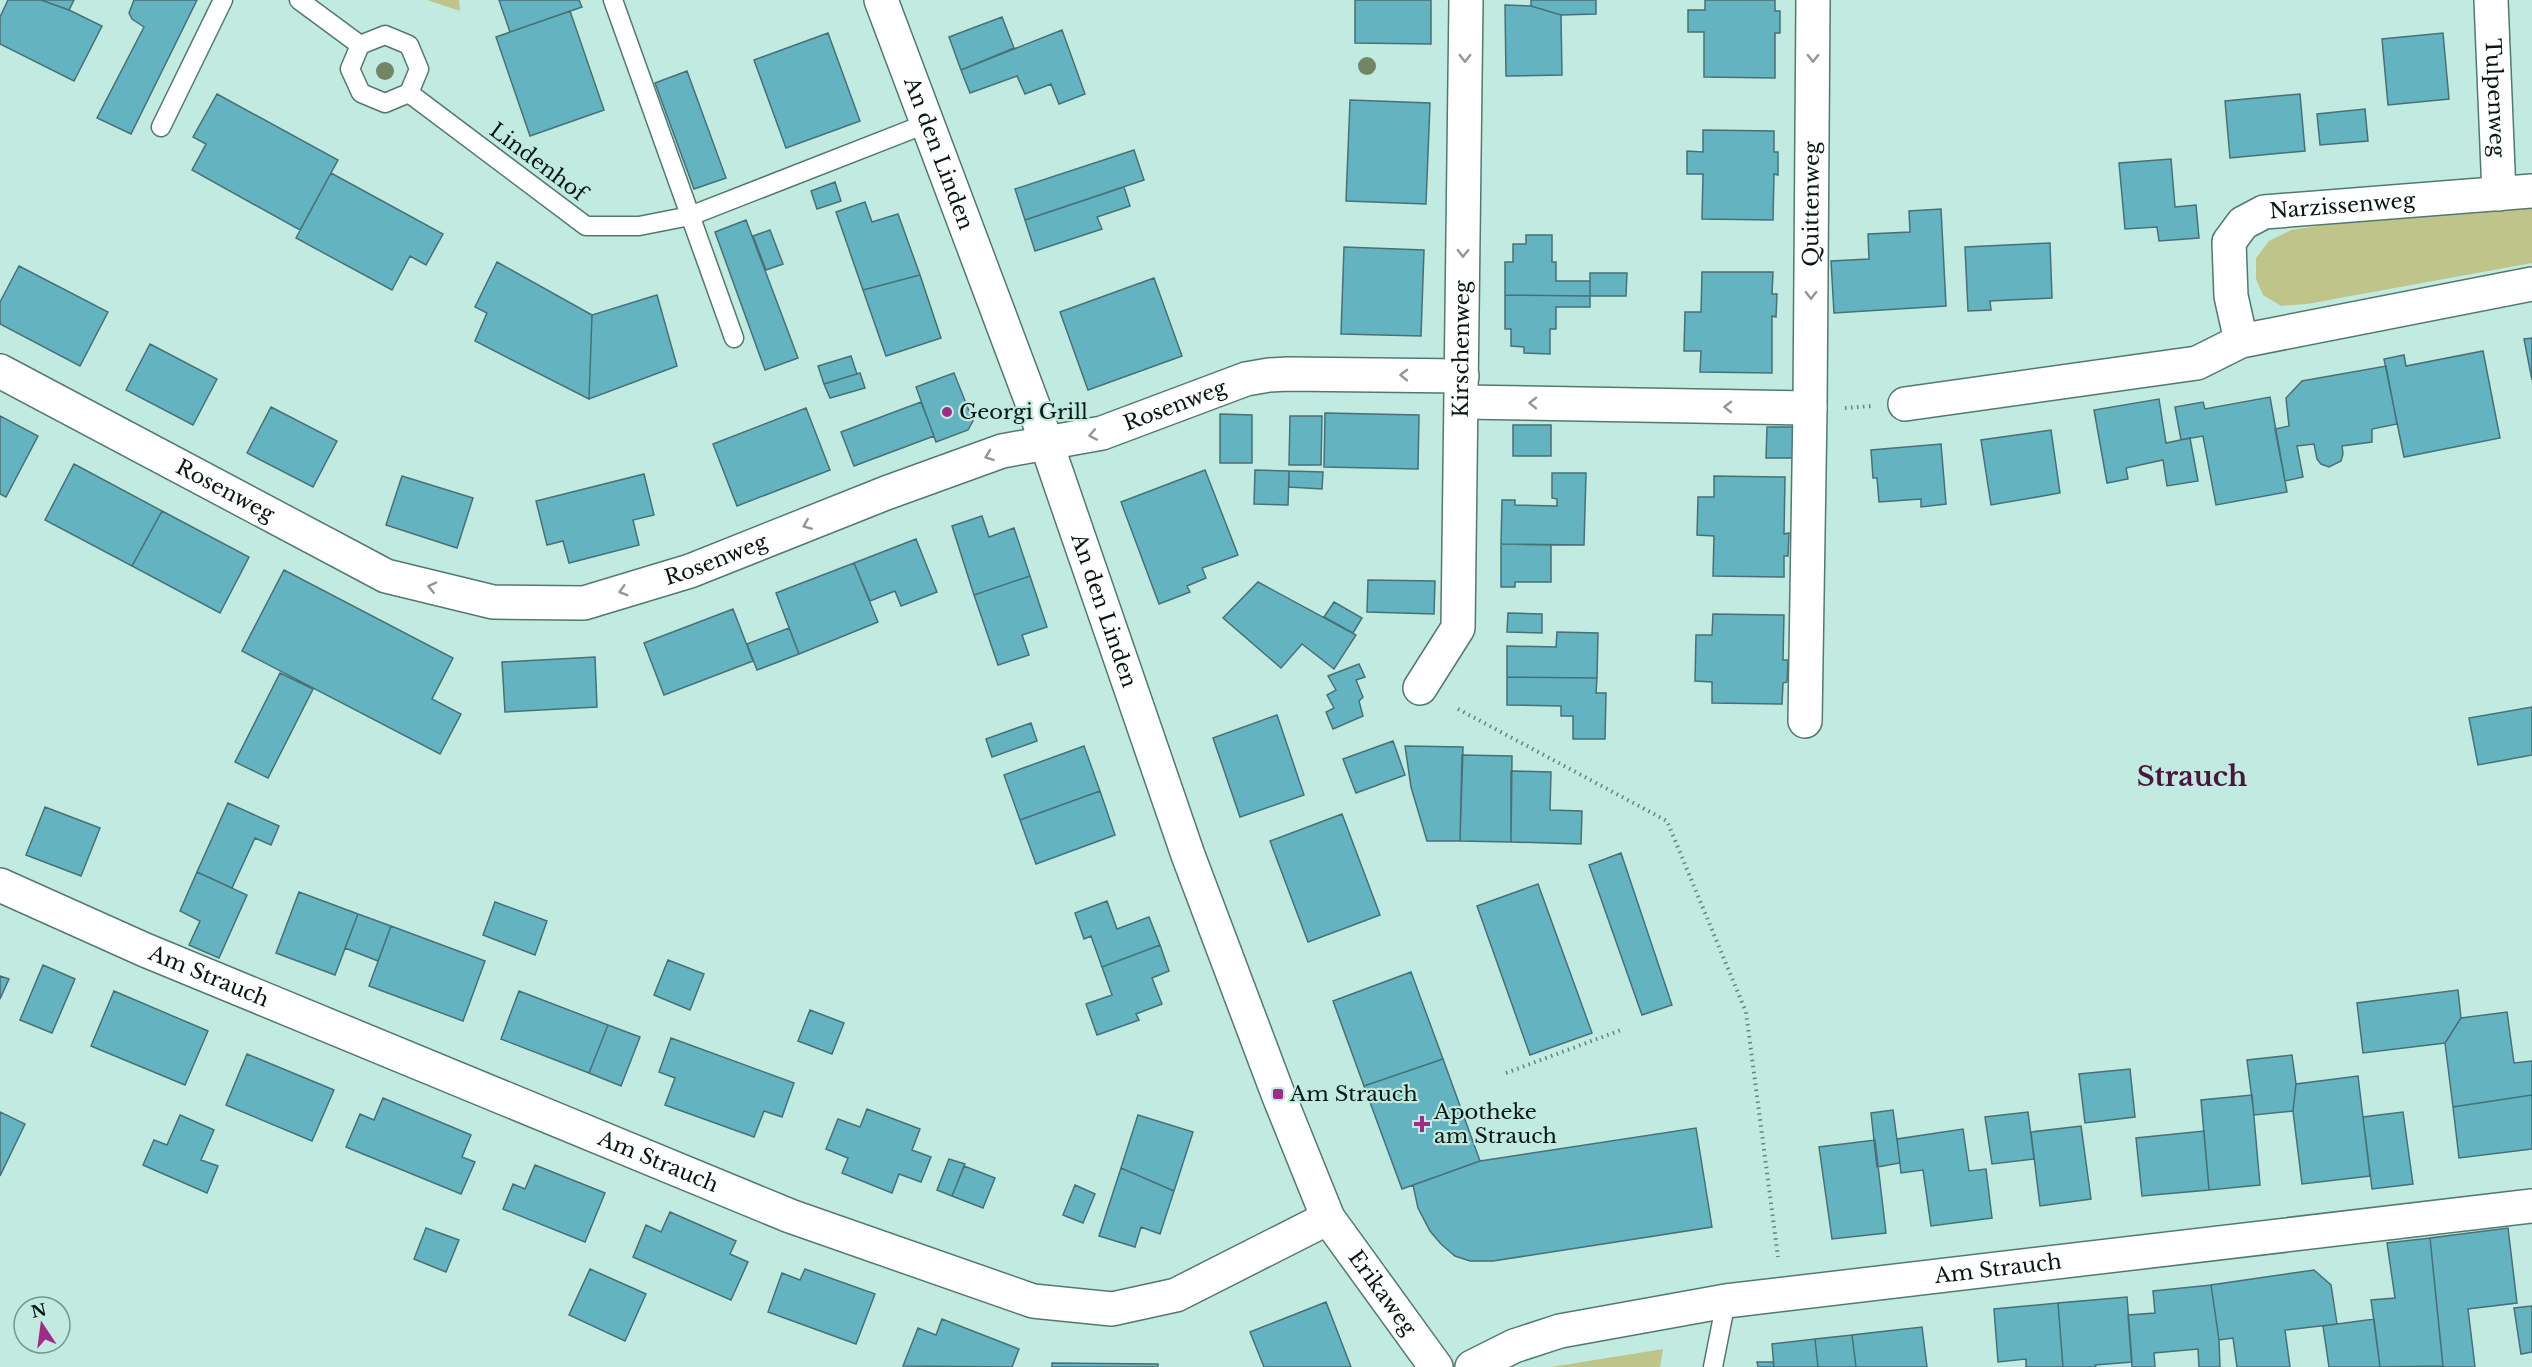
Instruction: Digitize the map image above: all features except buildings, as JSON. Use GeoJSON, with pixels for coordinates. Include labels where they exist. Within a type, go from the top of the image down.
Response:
{"type":"FeatureCollection","features":[{"type":"Feature","properties":{"kind":"street","name":"An den Linden"},"geometry":{"type":"LineString","coordinates":[[881,0],[1046,443],[1188,855],[1278,1094],[1328,1218]]}},
{"type":"Feature","properties":{"kind":"street","name":"Kirschenweg"},"geometry":{"type":"LineString","coordinates":[[1420,688],[1458,628],[1466,0]]}},
{"type":"Feature","properties":{"kind":"street","name":"Quittenweg"},"geometry":{"type":"LineString","coordinates":[[1805,721],[1813,0]]}},
{"type":"Feature","properties":{"kind":"street","name":"Tulpenweg"},"geometry":{"type":"LineString","coordinates":[[2491,0],[2499,194]]}},
{"type":"Feature","properties":{"kind":"street","name":"Narzissenweg"},"geometry":{"type":"LineString","coordinates":[[2241,341],[2231,297],[2229,242],[2243,223],[2264,212],[2532,191]]}},
{"type":"Feature","properties":{"kind":"street"},"geometry":{"type":"LineString","coordinates":[[1905,404],[2197,363],[2241,341],[2532,284]]}},
{"type":"Feature","properties":{"kind":"street","name":"Rosenweg"},"geometry":{"type":"LineString","coordinates":[[0,371],[386,576],[493,602],[584,603],[690,572],[886,493],[1002,451],[1102,433],[1246,379],[1269,375],[1462,389]]}},
{"type":"Feature","properties":{"kind":"street"},"geometry":{"type":"LineString","coordinates":[[1462,389],[1810,408]]}},
{"type":"Feature","properties":{"kind":"street","name":"Am Strauch"},"geometry":{"type":"LineString","coordinates":[[0,885],[145,951],[790,1216],[1033,1301],[1112,1309],[1176,1295],[1328,1218]]}},
{"type":"Feature","properties":{"kind":"street","name":"Am Strauch"},"geometry":{"type":"LineString","coordinates":[[1472,1367],[1514,1346],[1560,1331],[1726,1301],[2532,1206]]}},
{"type":"Feature","properties":{"kind":"street","name":"Erikaweg"},"geometry":{"type":"LineString","coordinates":[[1328,1218],[1436,1367]]}},
{"type":"Feature","properties":{"kind":"lane"},"geometry":{"type":"LineString","coordinates":[[161,127],[223,0]]}},
{"type":"Feature","properties":{"kind":"lane"},"geometry":{"type":"LineString","coordinates":[[299,0],[360,45]]}},
{"type":"Feature","properties":{"kind":"lane"},"geometry":{"type":"LineString","coordinates":[[614,0],[734,338]]}},
{"type":"Feature","properties":{"kind":"lane"},"geometry":{"type":"LineString","coordinates":[[385,34],[409,45],[419,69],[409,93],[385,103],[361,93],[350,69],[360,45],[385,34]]}},
{"type":"Feature","properties":{"kind":"lane","name":"Lindenhof"},"geometry":{"type":"LineString","coordinates":[[409,93],[585,226],[639,226],[690,216],[928,123]]}},
{"type":"Feature","properties":{"kind":"lane"},"geometry":{"type":"LineString","coordinates":[[1713,1367],[1726,1301]]}},
{"type":"Feature","properties":{"kind":"path"},"geometry":{"type":"LineString","coordinates":[[1810,408],[1905,404]]}},
{"type":"Feature","properties":{"kind":"path"},"geometry":{"type":"LineString","coordinates":[[1458,709],[1667,820],[1746,1012],[1778,1258]]}},
{"type":"Feature","properties":{"kind":"path"},"geometry":{"type":"LineString","coordinates":[[1506,1073],[1621,1030]]}},
{"type":"Feature","properties":{"kind":"green space"},"geometry":{"type":"Polygon","coordinates":[[[427,0],[459,0],[460,11],[427,0]]]}},
{"type":"Feature","properties":{"kind":"green space"},"geometry":{"type":"Polygon","coordinates":[[[2532,207],[2532,263],[2307,304],[2281,306],[2263,295],[2256,279],[2256,258],[2269,241],[2291,230],[2330,224],[2532,207]]]}},
{"type":"Feature","properties":{"kind":"green space"},"geometry":{"type":"Polygon","coordinates":[[[1663,1349],[1660,1367],[1551,1367],[1663,1349]]]}},
{"type":"Feature","properties":{"kind":"place","name":"Georgi Grill"},"geometry":{"type":"Point","coordinates":[947,412]}},
{"type":"Feature","properties":{"kind":"place","name":"Am Strauch"},"geometry":{"type":"Point","coordinates":[1278,1094]}},
{"type":"Feature","properties":{"kind":"place","name":"Apotheke am Strauch"},"geometry":{"type":"Point","coordinates":[1422,1124]}},
{"type":"Feature","properties":{"kind":"district","name":"Strauch"},"geometry":{"type":"Point","coordinates":[2192,776]}}]}
